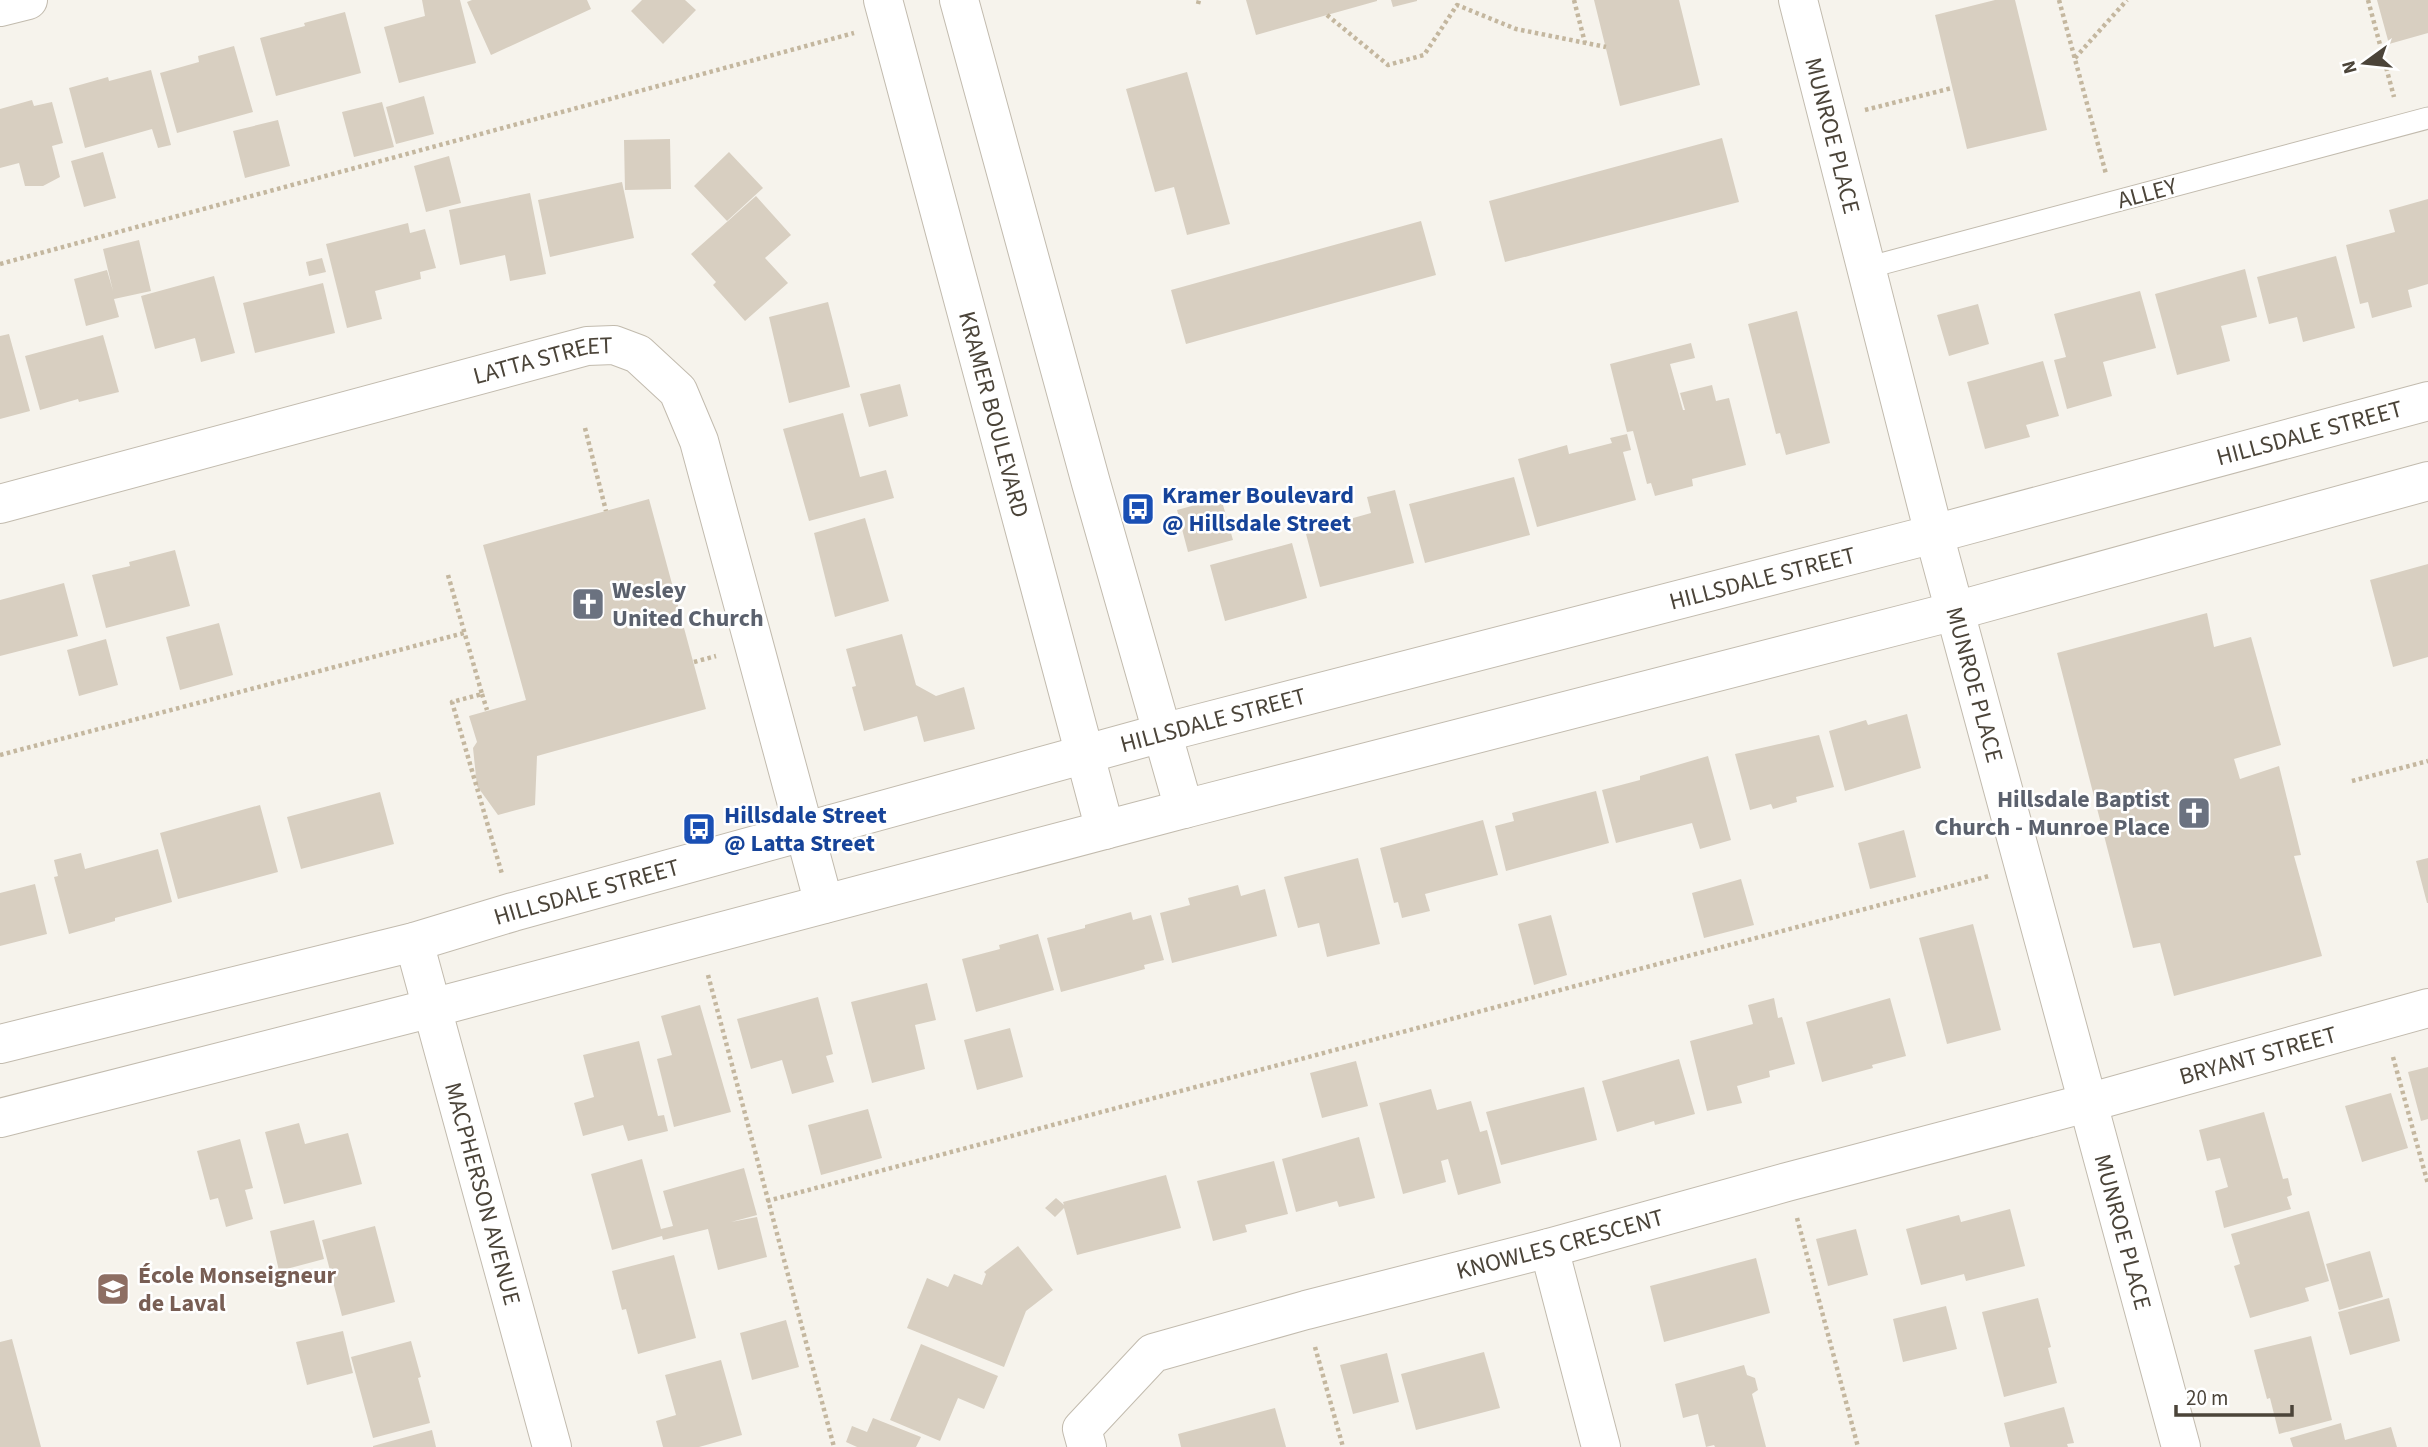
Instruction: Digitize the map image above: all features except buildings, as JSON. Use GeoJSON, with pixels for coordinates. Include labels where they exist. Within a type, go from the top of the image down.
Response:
{"type":"FeatureCollection","features":[{"type":"Feature","properties":{"kind":"street"},"geometry":{"type":"LineString","coordinates":[[0,7],[27,0]]}},
{"type":"Feature","properties":{"kind":"street"},"geometry":{"type":"LineString","coordinates":[[959,0],[1091,483],[1184,809]]}},
{"type":"Feature","properties":{"kind":"street","name":"MUNROE PLACE"},"geometry":{"type":"LineString","coordinates":[[1798,0],[1934,534],[2181,1447]]}},
{"type":"Feature","properties":{"kind":"street","name":"KRAMER BOULEVARD"},"geometry":{"type":"LineString","coordinates":[[886,12],[1105,830]]}},
{"type":"Feature","properties":{"kind":"street","name":"LATTA STREET"},"geometry":{"type":"LineString","coordinates":[[0,504],[587,346],[614,345],[638,354],[678,391],[699,442],[824,904]]}},
{"type":"Feature","properties":{"kind":"street","name":"HILLSDALE STREET"},"geometry":{"type":"LineString","coordinates":[[0,1044],[414,942],[513,912],[1162,733],[1934,534],[2428,401]]}},
{"type":"Feature","properties":{"kind":"street"},"geometry":{"type":"LineString","coordinates":[[0,1118],[1955,611],[2428,481]]}},
{"type":"Feature","properties":{"kind":"street","name":"MACPHERSON AVENUE"},"geometry":{"type":"LineString","coordinates":[[414,942],[552,1447]]}},
{"type":"Feature","properties":{"kind":"street","name":"BRYANT STREET"},"geometry":{"type":"LineString","coordinates":[[2087,1103],[2428,1008]]}},
{"type":"Feature","properties":{"kind":"street","name":"KNOWLES CRESCENT"},"geometry":{"type":"LineString","coordinates":[[1087,1447],[1082,1429],[1153,1353],[2087,1103]]}},
{"type":"Feature","properties":{"kind":"street"},"geometry":{"type":"LineString","coordinates":[[1549,1248],[1601,1447]]}},
{"type":"Feature","properties":{"kind":"lane","name":"ALLEY"},"geometry":{"type":"LineString","coordinates":[[1866,268],[2428,118]]}},
{"type":"Feature","properties":{"kind":"path"},"geometry":{"type":"LineString","coordinates":[[1574,0],[1585,43]]}},
{"type":"Feature","properties":{"kind":"path"},"geometry":{"type":"LineString","coordinates":[[2059,0],[2114,201]]}},
{"type":"Feature","properties":{"kind":"path"},"geometry":{"type":"LineString","coordinates":[[2075,59],[2127,0]]}},
{"type":"Feature","properties":{"kind":"path"},"geometry":{"type":"LineString","coordinates":[[2368,0],[2401,125]]}},
{"type":"Feature","properties":{"kind":"path"},"geometry":{"type":"LineString","coordinates":[[1327,15],[1388,65],[1424,55],[1457,3],[1516,29],[1606,47]]}},
{"type":"Feature","properties":{"kind":"path"},"geometry":{"type":"LineString","coordinates":[[0,264],[886,12]]}},
{"type":"Feature","properties":{"kind":"path"},"geometry":{"type":"LineString","coordinates":[[1829,120],[1952,88]]}},
{"type":"Feature","properties":{"kind":"path"},"geometry":{"type":"LineString","coordinates":[[585,428],[606,511]]}},
{"type":"Feature","properties":{"kind":"path"},"geometry":{"type":"LineString","coordinates":[[448,575],[487,710]]}},
{"type":"Feature","properties":{"kind":"path"},"geometry":{"type":"LineString","coordinates":[[0,755],[464,633]]}},
{"type":"Feature","properties":{"kind":"path"},"geometry":{"type":"LineString","coordinates":[[482,694],[452,702],[513,912]]}},
{"type":"Feature","properties":{"kind":"path"},"geometry":{"type":"LineString","coordinates":[[2352,782],[2428,761]]}},
{"type":"Feature","properties":{"kind":"path"},"geometry":{"type":"LineString","coordinates":[[767,1201],[2023,867]]}},
{"type":"Feature","properties":{"kind":"path"},"geometry":{"type":"LineString","coordinates":[[698,937],[834,1447]]}},
{"type":"Feature","properties":{"kind":"path"},"geometry":{"type":"LineString","coordinates":[[2384,1021],[2428,1184]]}},
{"type":"Feature","properties":{"kind":"path"},"geometry":{"type":"LineString","coordinates":[[1787,1182],[1858,1447]]}},
{"type":"Feature","properties":{"kind":"path"},"geometry":{"type":"LineString","coordinates":[[1306,1310],[1343,1447]]}},
{"type":"Feature","properties":{"kind":"place","name":"Kramer Boulevard @ Hillsdale Street"},"geometry":{"type":"Point","coordinates":[1138,509]}},
{"type":"Feature","properties":{"kind":"place","name":"Wesley United Church"},"geometry":{"type":"Point","coordinates":[588,604]}},
{"type":"Feature","properties":{"kind":"place","name":"Hillsdale Baptist Church - Munroe Place"},"geometry":{"type":"Point","coordinates":[2194,813]}},
{"type":"Feature","properties":{"kind":"place","name":"Hillsdale Street @ Latta Street"},"geometry":{"type":"Point","coordinates":[699,829]}},
{"type":"Feature","properties":{"kind":"place","name":"École Monseigneur de Laval"},"geometry":{"type":"Point","coordinates":[113,1289]}}]}
